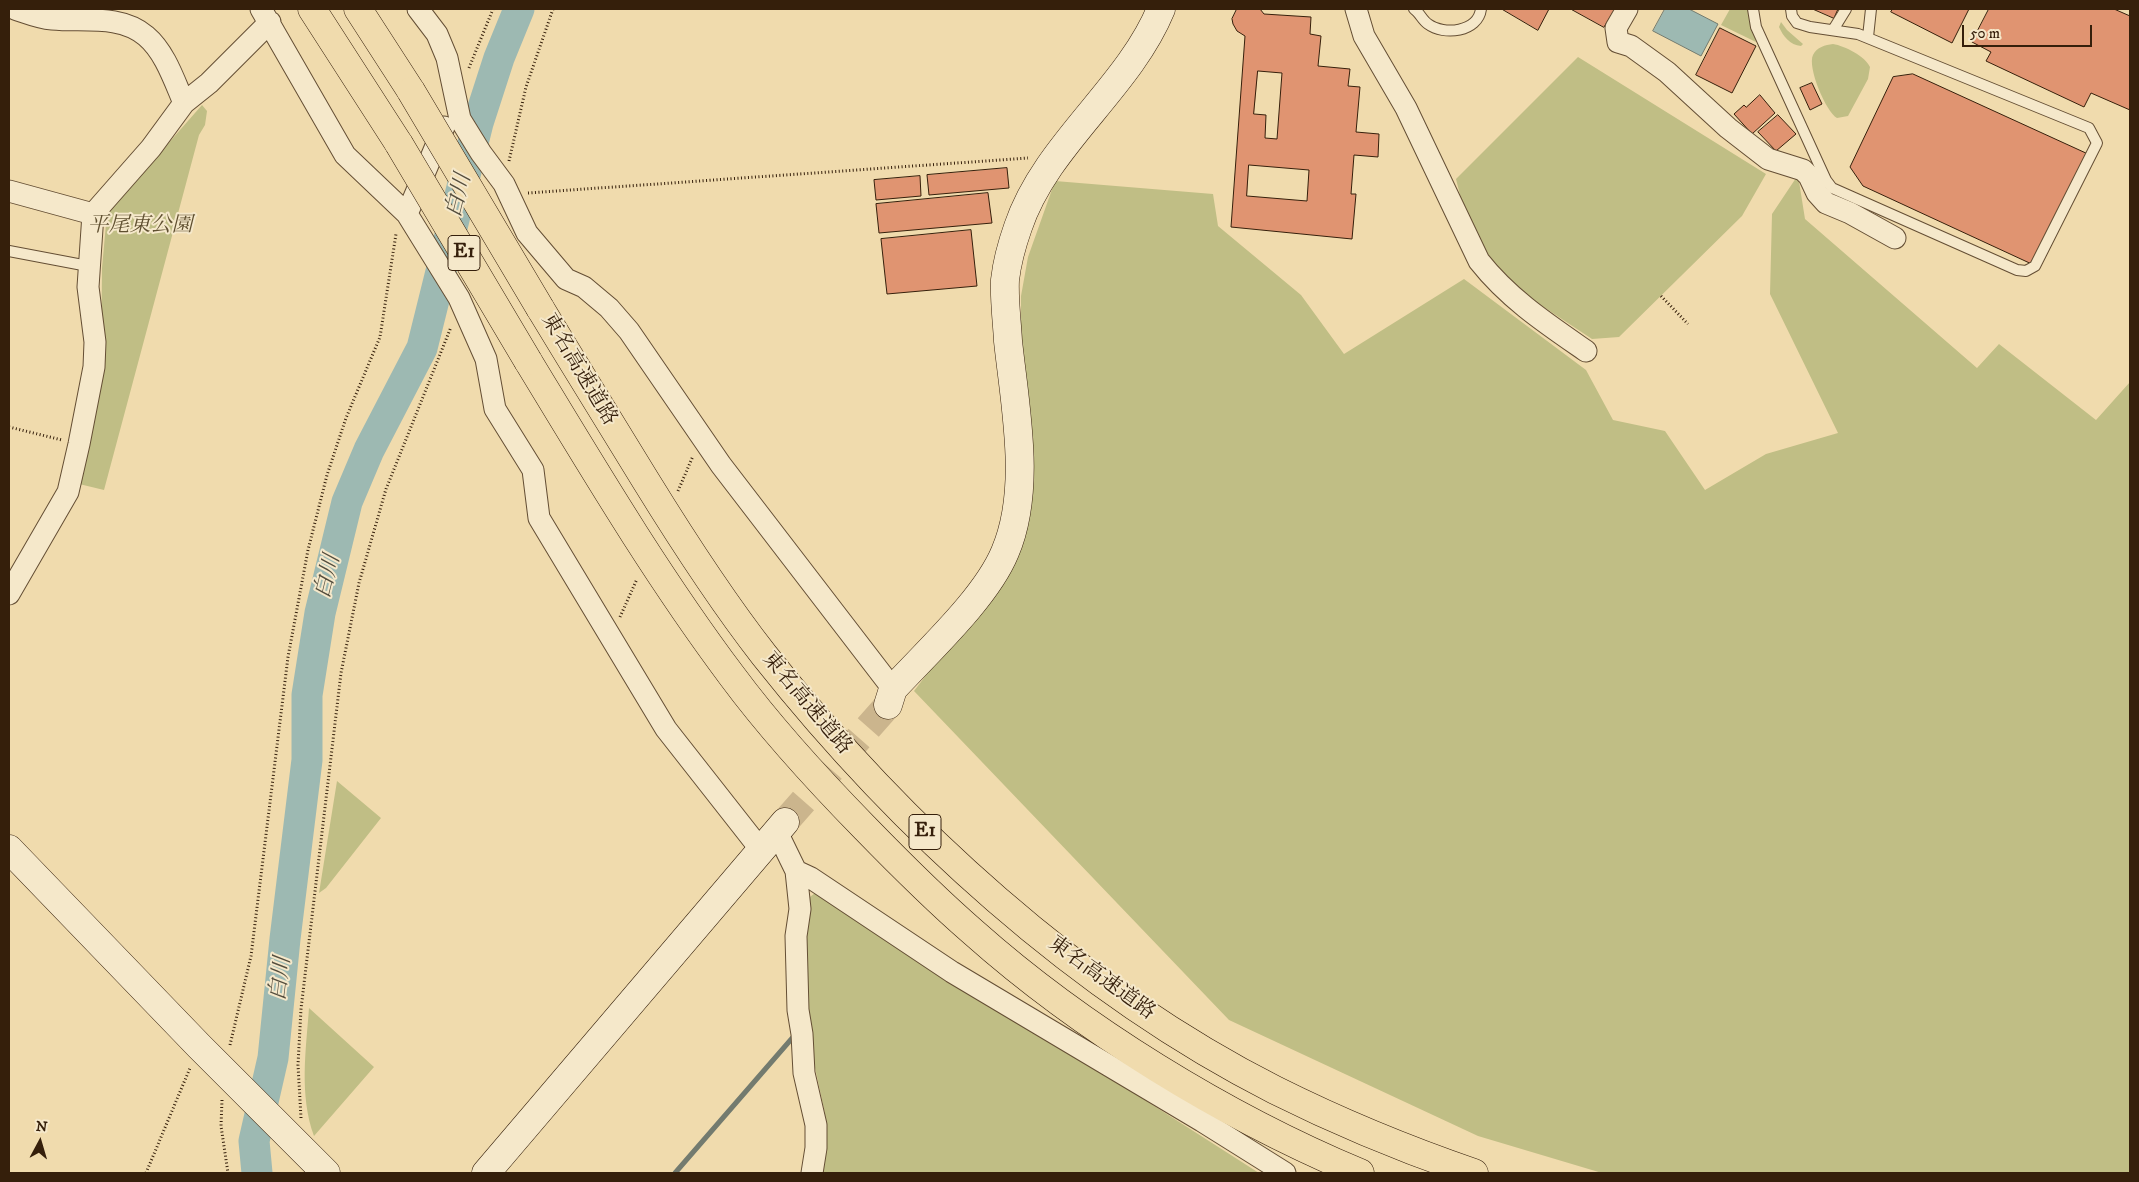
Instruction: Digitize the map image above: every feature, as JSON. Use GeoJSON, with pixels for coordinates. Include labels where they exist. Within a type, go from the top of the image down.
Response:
{"type":"FeatureCollection","features":[{"type":"Feature","properties":{"kind":"highway","name":"東名高速道路"},"geometry":{"type":"LineString","coordinates":[[312,9],[399,144],[624,520],[733,678],[788,745],[840,803],[906,870],[974,933],[1035,982],[1111,1038],[1182,1082],[1243,1116],[1331,1161],[1360,1173]]}},
{"type":"Feature","properties":{"kind":"highway","name":"東名高速道路"},"geometry":{"type":"LineString","coordinates":[[358,9],[411,91],[540,308],[704,573],[763,654],[866,773],[934,842],[1004,905],[1060,951],[1132,1004],[1201,1048],[1283,1094],[1355,1126],[1474,1173]]}},
{"type":"Feature","properties":{"kind":"street"},"geometry":{"type":"LineString","coordinates":[[15,9],[52,19],[108,20],[127,25],[146,36],[165,60],[184,103]]}},
{"type":"Feature","properties":{"kind":"street"},"geometry":{"type":"LineString","coordinates":[[418,9],[437,34],[447,58],[458,110],[481,153],[506,189],[527,233],[566,279],[584,287],[609,308],[629,331],[720,465],[891,697],[971,604],[1006,551],[1016,511],[1019,464],[1005,307],[1005,280],[1018,225],[1030,198],[1048,167],[1122,74],[1156,21],[1160,9]]}},
{"type":"Feature","properties":{"kind":"street"},"geometry":{"type":"LineString","coordinates":[[1356,9],[1364,36],[1406,108],[1479,261],[1492,278],[1522,306],[1586,351]]}},
{"type":"Feature","properties":{"kind":"street"},"geometry":{"type":"LineString","coordinates":[[1627,9],[1616,28],[1618,42],[1631,46],[1667,72],[1728,128],[1768,159],[1803,170],[1809,176],[1817,193],[1826,203],[1850,213],[1895,238]]}},
{"type":"Feature","properties":{"kind":"street"},"geometry":{"type":"LineString","coordinates":[[9,594],[68,492],[79,444],[94,367],[94,342],[88,287],[93,214],[151,148],[184,103],[209,82],[265,15],[345,155],[406,214],[459,298],[486,358],[495,409],[532,470],[539,518],[666,729],[774,834],[796,871],[800,910],[796,936],[798,1010],[802,1034],[804,1073],[816,1124],[816,1148],[812,1173]]}},
{"type":"Feature","properties":{"kind":"street"},"geometry":{"type":"LineString","coordinates":[[406,214],[458,110]]}},
{"type":"Feature","properties":{"kind":"street"},"geometry":{"type":"LineString","coordinates":[[9,191],[93,214]]}},
{"type":"Feature","properties":{"kind":"street"},"geometry":{"type":"LineString","coordinates":[[486,1173],[774,834]]}},
{"type":"Feature","properties":{"kind":"street"},"geometry":{"type":"LineString","coordinates":[[9,849],[199,1046],[326,1173]]}},
{"type":"Feature","properties":{"kind":"street"},"geometry":{"type":"LineString","coordinates":[[796,871],[811,878],[952,972],[1202,1121],[1284,1173]]}},
{"type":"Feature","properties":{"kind":"lane"},"geometry":{"type":"LineString","coordinates":[[1416,10],[1428,24],[1453,31],[1469,26],[1478,19],[1481,9]]}},
{"type":"Feature","properties":{"kind":"lane"},"geometry":{"type":"LineString","coordinates":[[1753,9],[1756,28],[1826,180],[1832,188],[2017,270],[2026,271],[2035,266],[2097,143],[2089,128],[1858,34],[1810,27],[1797,23],[1792,16],[1791,9]]}},
{"type":"Feature","properties":{"kind":"lane"},"geometry":{"type":"LineString","coordinates":[[1833,30],[1846,9]]}},
{"type":"Feature","properties":{"kind":"lane"},"geometry":{"type":"LineString","coordinates":[[1868,38],[1871,9]]}},
{"type":"Feature","properties":{"kind":"lane"},"geometry":{"type":"LineString","coordinates":[[9,251],[88,266]]}},
{"type":"Feature","properties":{"kind":"path"},"geometry":{"type":"LineString","coordinates":[[458,110],[493,9]]}},
{"type":"Feature","properties":{"kind":"path"},"geometry":{"type":"LineString","coordinates":[[553,9],[526,87],[506,189],[1028,158],[1048,167]]}},
{"type":"Feature","properties":{"kind":"path"},"geometry":{"type":"LineString","coordinates":[[228,1173],[221,1126],[222,1069],[236,1024],[250,956],[288,657],[308,550],[327,475],[346,418],[380,337],[397,229],[406,214]]}},
{"type":"Feature","properties":{"kind":"path"},"geometry":{"type":"LineString","coordinates":[[1661,296],[1688,324]]}},
{"type":"Feature","properties":{"kind":"path"},"geometry":{"type":"LineString","coordinates":[[300,1146],[301,1100],[298,1048],[301,1009],[345,650],[359,583],[386,489],[448,337],[459,298]]}},
{"type":"Feature","properties":{"kind":"path"},"geometry":{"type":"LineString","coordinates":[[9,428],[79,444]]}},
{"type":"Feature","properties":{"kind":"path"},"geometry":{"type":"LineString","coordinates":[[677,494],[702,437]]}},
{"type":"Feature","properties":{"kind":"path"},"geometry":{"type":"LineString","coordinates":[[611,638],[640,574]]}},
{"type":"Feature","properties":{"kind":"path"},"geometry":{"type":"LineString","coordinates":[[146,1173],[199,1046]]}},
{"type":"Feature","properties":{"kind":"green space"},"geometry":{"type":"Polygon","coordinates":[[[1730,9],[1750,9],[1756,42],[1721,25],[1730,9]]]}},
{"type":"Feature","properties":{"kind":"green space"},"geometry":{"type":"Polygon","coordinates":[[[1781,22],[1803,44],[1801,46],[1793,44],[1785,37],[1779,27],[1781,22]]]}},
{"type":"Feature","properties":{"kind":"green space"},"geometry":{"type":"Polygon","coordinates":[[[1833,44],[1854,52],[1864,59],[1870,67],[1868,79],[1848,116],[1837,118],[1823,99],[1815,79],[1812,61],[1813,55],[1819,48],[1833,44]]]}},
{"type":"Feature","properties":{"kind":"green space"},"geometry":{"type":"Polygon","coordinates":[[[1578,57],[1766,174],[1742,216],[1619,337],[1592,339],[1533,300],[1491,263],[1470,235],[1456,179],[1578,57]]]}},
{"type":"Feature","properties":{"kind":"green space","name":"平尾東公園"},"geometry":{"type":"Polygon","coordinates":[[[202,105],[207,111],[205,125],[199,135],[104,490],[75,483],[101,370],[102,268],[107,213],[202,105]]]}},
{"type":"Feature","properties":{"kind":"green space"},"geometry":{"type":"Polygon","coordinates":[[[1798,175],[1805,219],[1977,368],[1999,344],[2096,420],[2130,382],[2130,1173],[1602,1173],[1478,1136],[1229,1020],[914,691],[1007,569],[1021,365],[1021,296],[1028,257],[1055,181],[1213,194],[1218,226],[1301,295],[1344,354],[1464,279],[1586,370],[1613,420],[1665,431],[1705,490],[1766,454],[1838,433],[1770,294],[1772,214],[1798,175]]]}},
{"type":"Feature","properties":{"kind":"green space"},"geometry":{"type":"Polygon","coordinates":[[[337,781],[381,818],[326,888],[319,893],[337,781]]]}},
{"type":"Feature","properties":{"kind":"green space"},"geometry":{"type":"Polygon","coordinates":[[[818,891],[1259,1173],[823,1173],[825,1114],[814,1063],[805,995],[807,899],[818,891]]]}},
{"type":"Feature","properties":{"kind":"green space"},"geometry":{"type":"Polygon","coordinates":[[[309,1008],[374,1067],[314,1136],[306,1105],[305,1089],[305,1056],[309,1008]]]}},
{"type":"Feature","properties":{"kind":"water"},"geometry":{"type":"Polygon","coordinates":[[[1665,9],[1689,9],[1718,24],[1701,56],[1653,31],[1665,9]]]}},
{"type":"Feature","properties":{"kind":"building"},"geometry":{"type":"Polygon","coordinates":[[[1237,9],[1260,9],[1264,14],[1311,17],[1310,34],[1321,36],[1318,66],[1350,69],[1348,86],[1360,87],[1356,132],[1379,134],[1378,157],[1354,155],[1351,194],[1356,194],[1352,239],[1231,227],[1245,36],[1237,31],[1232,19],[1237,9]],[[1258,71],[1254,114],[1266,115],[1265,138],[1277,139],[1282,73],[1258,71]],[[1249,165],[1247,196],[1307,201],[1309,170],[1249,165]]]}},
{"type":"Feature","properties":{"kind":"building"},"geometry":{"type":"Polygon","coordinates":[[[1502,9],[1549,9],[1538,30],[1502,9]]]}},
{"type":"Feature","properties":{"kind":"building"},"geometry":{"type":"Polygon","coordinates":[[[1571,9],[1615,9],[1604,27],[1571,9]]]}},
{"type":"Feature","properties":{"kind":"building"},"geometry":{"type":"Polygon","coordinates":[[[1813,9],[1838,9],[1834,18],[1813,9]]]}},
{"type":"Feature","properties":{"kind":"building"},"geometry":{"type":"Polygon","coordinates":[[[1893,9],[1969,9],[1952,43],[1891,12],[1893,9]]]}},
{"type":"Feature","properties":{"kind":"building"},"geometry":{"type":"Polygon","coordinates":[[[1989,9],[2114,9],[2130,16],[2130,110],[2091,93],[2084,107],[1986,61],[1991,52],[1972,42],[1989,9]]]}},
{"type":"Feature","properties":{"kind":"building"},"geometry":{"type":"Polygon","coordinates":[[[1720,28],[1756,46],[1732,93],[1696,75],[1720,28]]]}},
{"type":"Feature","properties":{"kind":"building"},"geometry":{"type":"Polygon","coordinates":[[[1913,74],[2088,154],[2036,266],[1863,186],[1850,167],[1893,77],[1913,74]]]}},
{"type":"Feature","properties":{"kind":"building"},"geometry":{"type":"Polygon","coordinates":[[[1812,83],[1822,104],[1810,110],[1800,88],[1812,83]]]}},
{"type":"Feature","properties":{"kind":"building"},"geometry":{"type":"Polygon","coordinates":[[[1760,95],[1775,113],[1752,134],[1734,114],[1760,95]]]}},
{"type":"Feature","properties":{"kind":"building"},"geometry":{"type":"Polygon","coordinates":[[[1778,115],[1796,134],[1776,151],[1758,132],[1778,115]]]}},
{"type":"Feature","properties":{"kind":"building"},"geometry":{"type":"Polygon","coordinates":[[[1007,168],[1009,188],[929,195],[927,175],[1007,168]]]}},
{"type":"Feature","properties":{"kind":"building"},"geometry":{"type":"Polygon","coordinates":[[[920,176],[921,196],[876,200],[874,180],[920,176]]]}},
{"type":"Feature","properties":{"kind":"building"},"geometry":{"type":"Polygon","coordinates":[[[988,193],[992,223],[879,233],[876,204],[988,193]]]}},
{"type":"Feature","properties":{"kind":"building"},"geometry":{"type":"Polygon","coordinates":[[[971,230],[977,286],[887,294],[881,239],[971,230]]]}},
{"type":"Feature","properties":{"kind":"waterway","name":"白川"},"geometry":{"type":"LineString","coordinates":[[257,1173],[254,1141],[273,1058],[285,939],[307,760],[307,695],[320,613],[347,502],[369,450],[422,348],[478,123],[499,58],[519,9]]}},
{"type":"Feature","properties":{"kind":"waterway"},"geometry":{"type":"LineString","coordinates":[[675,1173],[794,1036]]}},
{"type":"Feature","properties":{"kind":"tunnel"},"geometry":{"type":"LineString","coordinates":[[785,822],[888,705]]}}]}
